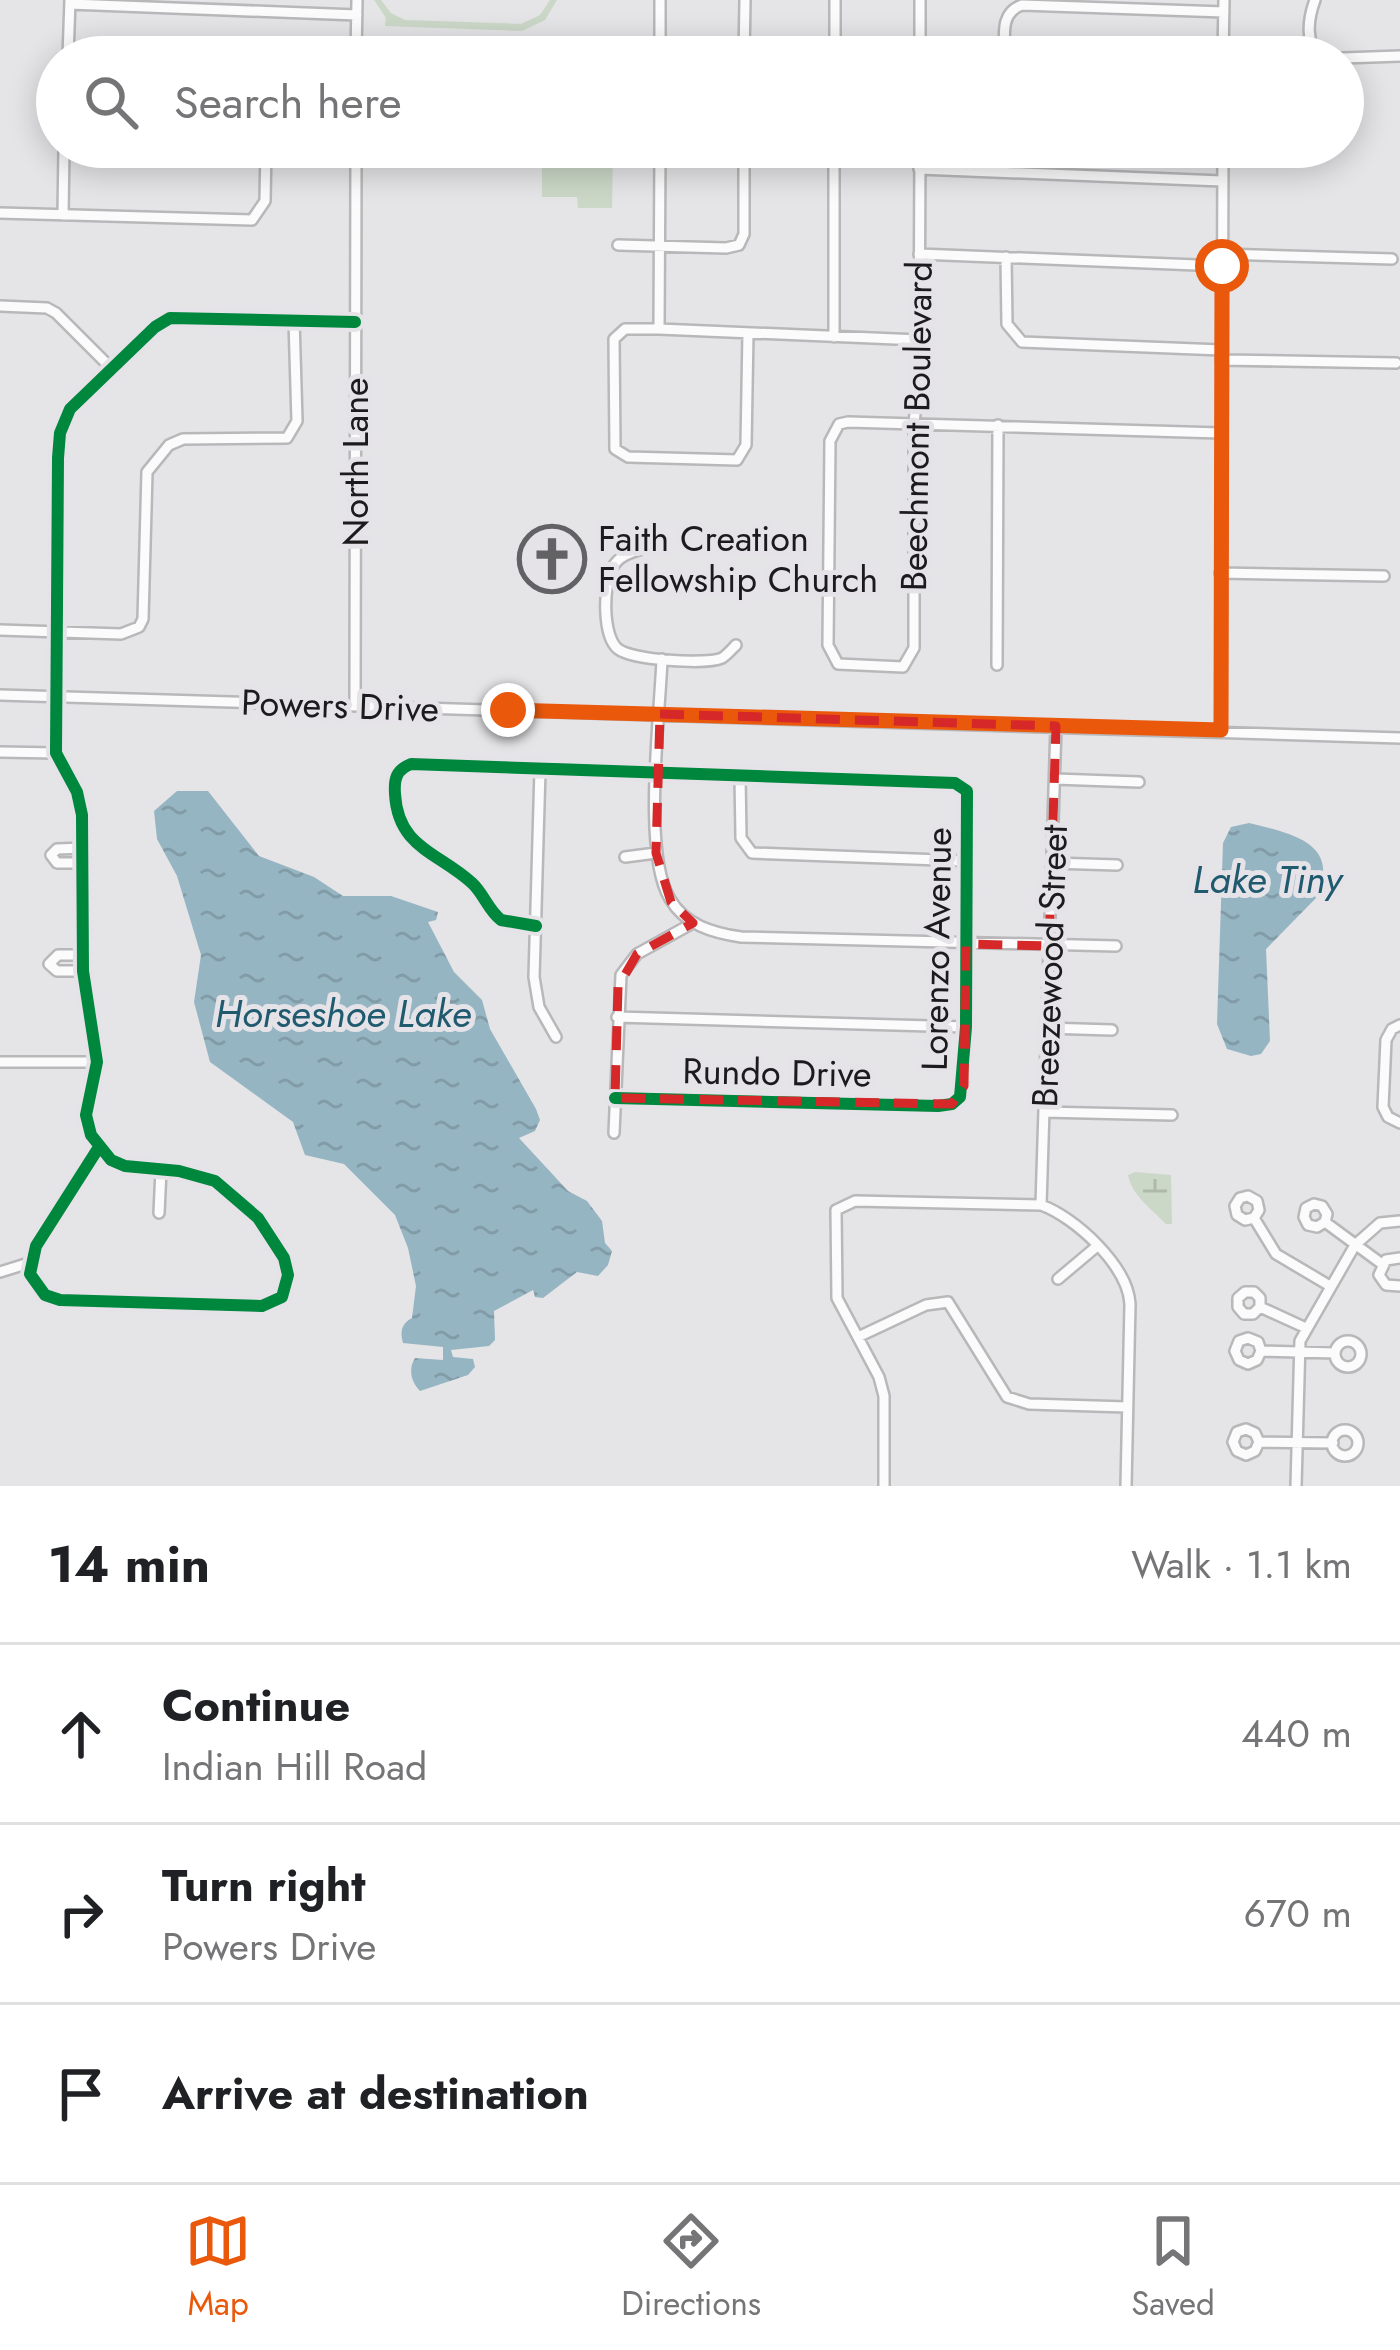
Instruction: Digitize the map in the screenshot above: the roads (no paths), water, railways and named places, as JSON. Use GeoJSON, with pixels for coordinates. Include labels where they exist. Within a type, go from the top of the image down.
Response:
{"type":"FeatureCollection","features":[{"type":"Feature","properties":{"kind":"street"},"geometry":{"type":"LineString","coordinates":[[356,0],[356,36]]}},
{"type":"Feature","properties":{"kind":"street"},"geometry":{"type":"LineString","coordinates":[[659,0],[660,36]]}},
{"type":"Feature","properties":{"kind":"street"},"geometry":{"type":"LineString","coordinates":[[745,0],[745,36]]}},
{"type":"Feature","properties":{"kind":"street"},"geometry":{"type":"LineString","coordinates":[[835,0],[835,36]]}},
{"type":"Feature","properties":{"kind":"street"},"geometry":{"type":"LineString","coordinates":[[920,0],[920,36]]}},
{"type":"Feature","properties":{"kind":"street"},"geometry":{"type":"LineString","coordinates":[[1312,36],[1315,0]]}},
{"type":"Feature","properties":{"kind":"street"},"geometry":{"type":"LineString","coordinates":[[69,36],[70,2],[269,6],[357,14]]}},
{"type":"Feature","properties":{"kind":"street"},"geometry":{"type":"LineString","coordinates":[[1005,36],[1012,10],[1028,5],[1224,6],[1223,36]]}},
{"type":"Feature","properties":{"kind":"street"},"geometry":{"type":"LineString","coordinates":[[1364,57],[1400,56]]}},
{"type":"Feature","properties":{"kind":"street"},"geometry":{"type":"LineString","coordinates":[[63,215],[64,168]]}},
{"type":"Feature","properties":{"kind":"street"},"geometry":{"type":"LineString","coordinates":[[0,213],[252,220],[265,201],[266,168]]}},
{"type":"Feature","properties":{"kind":"street","name":"North Lane"},"geometry":{"type":"LineString","coordinates":[[355,706],[356,168]]}},
{"type":"Feature","properties":{"kind":"street"},"geometry":{"type":"LineString","coordinates":[[659,329],[661,168]]}},
{"type":"Feature","properties":{"kind":"street"},"geometry":{"type":"LineString","coordinates":[[618,244],[739,245],[744,234],[744,168]]}},
{"type":"Feature","properties":{"kind":"street"},"geometry":{"type":"LineString","coordinates":[[834,168],[834,338]]}},
{"type":"Feature","properties":{"kind":"street"},"geometry":{"type":"LineString","coordinates":[[1221,730],[1222,168]]}},
{"type":"Feature","properties":{"kind":"street"},"geometry":{"type":"LineString","coordinates":[[920,170],[1222,181]]}},
{"type":"Feature","properties":{"kind":"street","name":"Beechmont Boulevard"},"geometry":{"type":"LineString","coordinates":[[914,423],[848,422],[832,431],[828,645],[838,664],[903,668],[914,648],[920,170]]}},
{"type":"Feature","properties":{"kind":"street"},"geometry":{"type":"LineString","coordinates":[[919,254],[1392,259]]}},
{"type":"Feature","properties":{"kind":"street"},"geometry":{"type":"LineString","coordinates":[[1006,257],[1006,324],[1022,342],[1396,363]]}},
{"type":"Feature","properties":{"kind":"street"},"geometry":{"type":"LineString","coordinates":[[0,306],[47,308],[56,313],[111,368]]}},
{"type":"Feature","properties":{"kind":"street"},"geometry":{"type":"LineString","coordinates":[[29,1263],[35,1285],[60,1300],[262,1306],[282,1297],[288,1274],[284,1258],[258,1218],[215,1181],[125,1166],[111,1160],[91,1136],[86,1115],[97,1063],[83,971],[82,814],[56,753],[60,434],[70,409],[154,327],[170,319],[355,322]]}},
{"type":"Feature","properties":{"kind":"street"},"geometry":{"type":"LineString","coordinates":[[0,630],[132,632],[142,620],[145,484],[153,461],[169,445],[183,440],[286,438],[297,421],[294,320]]}},
{"type":"Feature","properties":{"kind":"street"},"geometry":{"type":"LineString","coordinates":[[748,333],[746,445],[737,460],[628,457],[615,449],[614,339],[625,329],[659,329],[919,340]]}},
{"type":"Feature","properties":{"kind":"street"},"geometry":{"type":"LineString","coordinates":[[914,423],[1220,434]]}},
{"type":"Feature","properties":{"kind":"street"},"geometry":{"type":"LineString","coordinates":[[997,664],[998,425]]}},
{"type":"Feature","properties":{"kind":"street"},"geometry":{"type":"LineString","coordinates":[[645,548],[620,557],[613,566],[608,584],[612,643],[630,656],[662,659],[719,659],[736,645]]}},
{"type":"Feature","properties":{"kind":"street"},"geometry":{"type":"LineString","coordinates":[[1220,572],[1384,576]]}},
{"type":"Feature","properties":{"kind":"street"},"geometry":{"type":"LineString","coordinates":[[662,659],[656,854],[671,902],[693,923],[741,937],[1115,946]]}},
{"type":"Feature","properties":{"kind":"street","name":"Powers Drive"},"geometry":{"type":"LineString","coordinates":[[0,695],[1400,738]]}},
{"type":"Feature","properties":{"kind":"street","name":"Breezewood Street"},"geometry":{"type":"LineString","coordinates":[[1041,1205],[1057,726]]}},
{"type":"Feature","properties":{"kind":"street"},"geometry":{"type":"LineString","coordinates":[[0,752],[56,753]]}},
{"type":"Feature","properties":{"kind":"street"},"geometry":{"type":"LineString","coordinates":[[536,926],[501,920],[471,882],[404,833],[394,778],[402,768],[411,764],[740,776],[741,838],[752,853],[968,861]]}},
{"type":"Feature","properties":{"kind":"street"},"geometry":{"type":"LineString","coordinates":[[69,777],[82,768]]}},
{"type":"Feature","properties":{"kind":"street"},"geometry":{"type":"LineString","coordinates":[[540,770],[534,977],[539,1006],[556,1036]]}},
{"type":"Feature","properties":{"kind":"street","name":"Lorenzo Avenue"},"geometry":{"type":"LineString","coordinates":[[740,776],[955,783],[970,797],[964,1087],[952,1104],[938,1106]]}},
{"type":"Feature","properties":{"kind":"street"},"geometry":{"type":"LineString","coordinates":[[1054,779],[1139,782]]}},
{"type":"Feature","properties":{"kind":"street"},"geometry":{"type":"LineString","coordinates":[[84,848],[57,848],[51,856],[57,863],[84,863]]}},
{"type":"Feature","properties":{"kind":"street"},"geometry":{"type":"LineString","coordinates":[[625,857],[656,854]]}},
{"type":"Feature","properties":{"kind":"street"},"geometry":{"type":"LineString","coordinates":[[1052,863],[1117,865]]}},
{"type":"Feature","properties":{"kind":"street"},"geometry":{"type":"LineString","coordinates":[[614,1133],[618,987],[626,964],[693,923]]}},
{"type":"Feature","properties":{"kind":"street"},"geometry":{"type":"LineString","coordinates":[[83,971],[56,971],[49,964],[58,955],[84,955]]}},
{"type":"Feature","properties":{"kind":"street"},"geometry":{"type":"LineString","coordinates":[[617,1017],[966,1027]]}},
{"type":"Feature","properties":{"kind":"street"},"geometry":{"type":"LineString","coordinates":[[1400,1025],[1386,1040],[1380,1114],[1400,1123]]}},
{"type":"Feature","properties":{"kind":"street"},"geometry":{"type":"LineString","coordinates":[[1046,1028],[1112,1030]]}},
{"type":"Feature","properties":{"kind":"street"},"geometry":{"type":"LineString","coordinates":[[0,1062],[97,1063]]}},
{"type":"Feature","properties":{"kind":"street","name":"Rundo Drive"},"geometry":{"type":"LineString","coordinates":[[615,1099],[938,1106]]}},
{"type":"Feature","properties":{"kind":"street"},"geometry":{"type":"LineString","coordinates":[[1044,1112],[1172,1115]]}},
{"type":"Feature","properties":{"kind":"street"},"geometry":{"type":"LineString","coordinates":[[0,1272],[29,1263],[99,1147]]}},
{"type":"Feature","properties":{"kind":"street"},"geometry":{"type":"LineString","coordinates":[[159,1213],[161,1170]]}},
{"type":"Feature","properties":{"kind":"street"},"geometry":{"type":"LineString","coordinates":[[884,1486],[884,1396],[879,1376],[842,1313],[834,1282],[834,1221],[836,1210],[845,1203],[1041,1205],[1067,1217],[1119,1269],[1129,1292],[1126,1486]]}},
{"type":"Feature","properties":{"kind":"street"},"geometry":{"type":"LineString","coordinates":[[1254,1218],[1276,1254],[1330,1286]]}},
{"type":"Feature","properties":{"kind":"street"},"geometry":{"type":"LineString","coordinates":[[1296,1486],[1298,1352],[1306,1328],[1354,1245],[1380,1223],[1400,1221]]}},
{"type":"Feature","properties":{"kind":"street"},"geometry":{"type":"LineString","coordinates":[[1324,1222],[1382,1264]]}},
{"type":"Feature","properties":{"kind":"street"},"geometry":{"type":"LineString","coordinates":[[1058,1279],[1096,1246]]}},
{"type":"Feature","properties":{"kind":"street"},"geometry":{"type":"LineString","coordinates":[[1382,1264],[1391,1257],[1400,1258]]}},
{"type":"Feature","properties":{"kind":"street"},"geometry":{"type":"LineString","coordinates":[[1382,1264],[1382,1281],[1391,1288],[1400,1286]]}},
{"type":"Feature","properties":{"kind":"street"},"geometry":{"type":"LineString","coordinates":[[858,1337],[926,1305],[948,1302],[1007,1397],[1029,1404],[1127,1407]]}},
{"type":"Feature","properties":{"kind":"street"},"geometry":{"type":"LineString","coordinates":[[1260,1307],[1306,1328]]}},
{"type":"Feature","properties":{"kind":"street"},"geometry":{"type":"LineString","coordinates":[[1261,1351],[1335,1353]]}},
{"type":"Feature","properties":{"kind":"street"},"geometry":{"type":"LineString","coordinates":[[1259,1442],[1333,1443]]}},
{"type":"Feature","properties":{"kind":"water","name":"Horseshoe Lake"},"geometry":{"type":"Polygon","coordinates":[[[177,791],[208,791],[259,856],[314,877],[343,896],[391,896],[438,912],[436,920],[428,922],[454,972],[482,1000],[490,1029],[540,1120],[535,1131],[519,1138],[602,1221],[605,1243],[612,1251],[608,1265],[598,1276],[577,1272],[543,1298],[535,1297],[533,1290],[494,1311],[495,1340],[489,1346],[451,1350],[453,1357],[473,1359],[475,1367],[468,1375],[420,1391],[411,1371],[415,1358],[443,1360],[443,1347],[403,1343],[402,1329],[412,1318],[416,1286],[395,1215],[344,1164],[305,1155],[293,1122],[210,1062],[194,1002],[201,955],[177,876],[157,839],[154,811],[177,791]]]}},
{"type":"Feature","properties":{"kind":"water","name":"Lake Tiny"},"geometry":{"type":"Polygon","coordinates":[[[1249,823],[1308,843],[1323,864],[1316,898],[1266,949],[1270,1041],[1261,1054],[1251,1056],[1227,1049],[1217,1024],[1223,843],[1231,827],[1249,823]]]}},
{"type":"Feature","properties":{"kind":"place","name":"Faith Creation Fellowship Church"},"geometry":{"type":"Point","coordinates":[552,559]}}]}
